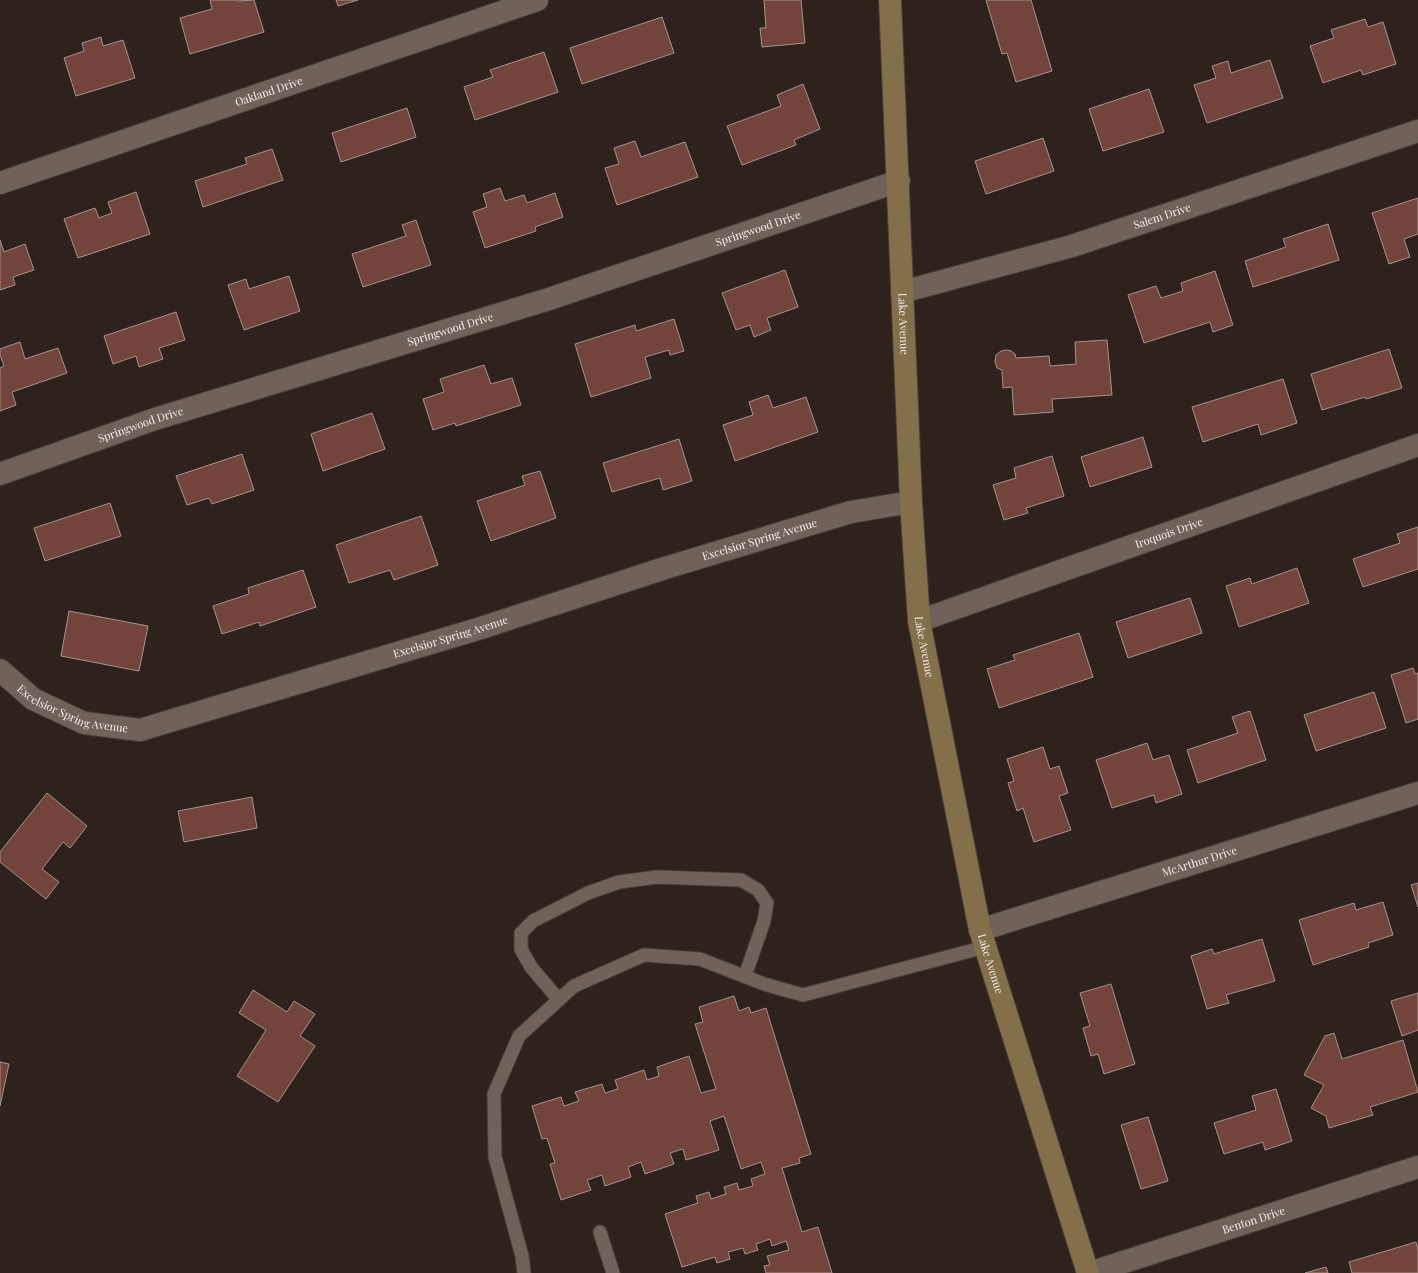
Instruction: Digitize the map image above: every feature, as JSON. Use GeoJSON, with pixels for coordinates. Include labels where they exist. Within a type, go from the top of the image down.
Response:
{"type":"FeatureCollection","features":[{"type":"Feature","properties":{"kind":"main road","name":"Lake Avenue"},"geometry":{"type":"LineString","coordinates":[[890,0],[899,181],[911,502],[919,621],[983,938],[1089,1273]]}},
{"type":"Feature","properties":{"kind":"street","name":"Oakland Drive"},"geometry":{"type":"LineString","coordinates":[[0,183],[537,0]]}},
{"type":"Feature","properties":{"kind":"street","name":"Salem Drive"},"geometry":{"type":"LineString","coordinates":[[902,292],[1072,246],[1418,131]]}},
{"type":"Feature","properties":{"kind":"street","name":"Springwood Drive"},"geometry":{"type":"LineString","coordinates":[[0,474],[155,418],[546,300],[899,181]]}},
{"type":"Feature","properties":{"kind":"street","name":"Iroquois Drive"},"geometry":{"type":"LineString","coordinates":[[919,621],[1418,445]]}},
{"type":"Feature","properties":{"kind":"street","name":"Excelsior Spring Avenue"},"geometry":{"type":"LineString","coordinates":[[0,670],[33,699],[84,723],[140,730],[481,628],[665,568],[851,512],[911,502]]}},
{"type":"Feature","properties":{"kind":"street","name":"McArthur Drive"},"geometry":{"type":"LineString","coordinates":[[983,938],[1418,793]]}},
{"type":"Feature","properties":{"kind":"street","name":"Benton Drive"},"geometry":{"type":"LineString","coordinates":[[1089,1273],[1418,1167]]}},
{"type":"Feature","properties":{"kind":"lane"},"geometry":{"type":"LineString","coordinates":[[559,1000],[531,967],[521,949],[521,933],[533,921],[588,893],[619,882],[657,876],[741,880],[758,890],[767,903],[764,921],[745,976]]}},
{"type":"Feature","properties":{"kind":"lane"},"geometry":{"type":"LineString","coordinates":[[524,1273],[522,1256],[495,1157],[494,1094],[519,1036],[574,986],[644,955],[700,959],[745,976],[803,995],[983,938]]}},
{"type":"Feature","properties":{"kind":"lane"},"geometry":{"type":"LineString","coordinates":[[600,1232],[613,1273]]}},
{"type":"Feature","properties":{"kind":"building"},"geometry":{"type":"Polygon","coordinates":[[[210,0],[254,0],[264,32],[190,54],[180,18],[212,9],[210,0]]]}},
{"type":"Feature","properties":{"kind":"building"},"geometry":{"type":"Polygon","coordinates":[[[336,0],[358,0],[338,6],[336,0]]]}},
{"type":"Feature","properties":{"kind":"building"},"geometry":{"type":"Polygon","coordinates":[[[764,0],[801,0],[805,43],[762,47],[760,28],[766,28],[764,0]]]}},
{"type":"Feature","properties":{"kind":"building"},"geometry":{"type":"Polygon","coordinates":[[[986,0],[1031,0],[1052,71],[1016,82],[1007,53],[1002,54],[986,0]]]}},
{"type":"Feature","properties":{"kind":"building"},"geometry":{"type":"Polygon","coordinates":[[[662,17],[674,53],[582,84],[570,48],[662,17]]]}},
{"type":"Feature","properties":{"kind":"building"},"geometry":{"type":"Polygon","coordinates":[[[1365,19],[1368,27],[1383,22],[1396,64],[1363,75],[1361,70],[1323,83],[1310,46],[1334,38],[1331,30],[1365,19]]]}},
{"type":"Feature","properties":{"kind":"building"},"geometry":{"type":"Polygon","coordinates":[[[101,37],[103,46],[123,40],[135,78],[76,96],[64,58],[84,51],[82,43],[101,37]]]}},
{"type":"Feature","properties":{"kind":"building"},"geometry":{"type":"Polygon","coordinates":[[[544,52],[558,92],[475,120],[464,87],[493,77],[490,70],[544,52]]]}},
{"type":"Feature","properties":{"kind":"building"},"geometry":{"type":"Polygon","coordinates":[[[1270,60],[1283,98],[1207,123],[1194,85],[1216,78],[1212,66],[1228,61],[1231,73],[1270,60]]]}},
{"type":"Feature","properties":{"kind":"building"},"geometry":{"type":"Polygon","coordinates":[[[803,84],[820,129],[794,140],[796,145],[742,165],[727,126],[781,106],[777,95],[803,84]]]}},
{"type":"Feature","properties":{"kind":"building"},"geometry":{"type":"Polygon","coordinates":[[[1149,89],[1164,132],[1103,151],[1089,109],[1149,89]]]}},
{"type":"Feature","properties":{"kind":"building"},"geometry":{"type":"Polygon","coordinates":[[[407,108],[416,137],[341,162],[332,133],[407,108]]]}},
{"type":"Feature","properties":{"kind":"building"},"geometry":{"type":"Polygon","coordinates":[[[1043,138],[1054,171],[986,194],[975,161],[1043,138]]]}},
{"type":"Feature","properties":{"kind":"building"},"geometry":{"type":"Polygon","coordinates":[[[635,141],[641,157],[685,142],[698,177],[617,205],[605,168],[619,164],[614,148],[635,141]]]}},
{"type":"Feature","properties":{"kind":"building"},"geometry":{"type":"Polygon","coordinates":[[[272,149],[283,180],[203,207],[195,181],[247,164],[245,158],[272,149]]]}},
{"type":"Feature","properties":{"kind":"building"},"geometry":{"type":"Polygon","coordinates":[[[500,188],[505,201],[524,195],[527,203],[555,193],[563,217],[535,227],[536,231],[485,248],[473,212],[487,207],[483,194],[500,188]]]}},
{"type":"Feature","properties":{"kind":"building"},"geometry":{"type":"Polygon","coordinates":[[[136,192],[150,234],[78,258],[64,219],[95,208],[99,218],[112,213],[108,202],[136,192]]]}},
{"type":"Feature","properties":{"kind":"building"},"geometry":{"type":"Polygon","coordinates":[[[1418,198],[1418,234],[1404,239],[1410,257],[1389,264],[1372,213],[1418,198]]]}},
{"type":"Feature","properties":{"kind":"building"},"geometry":{"type":"Polygon","coordinates":[[[416,220],[431,265],[363,287],[352,254],[406,236],[402,225],[416,220]]]}},
{"type":"Feature","properties":{"kind":"building"},"geometry":{"type":"Polygon","coordinates":[[[1328,224],[1339,260],[1253,287],[1245,261],[1286,247],[1283,239],[1328,224]]]}},
{"type":"Feature","properties":{"kind":"building"},"geometry":{"type":"Polygon","coordinates":[[[0,240],[4,252],[25,244],[34,270],[13,277],[15,285],[0,290],[0,240]]]}},
{"type":"Feature","properties":{"kind":"building"},"geometry":{"type":"Polygon","coordinates":[[[785,270],[798,307],[767,318],[771,330],[754,337],[750,325],[736,330],[722,293],[785,270]]]}},
{"type":"Feature","properties":{"kind":"building"},"geometry":{"type":"Polygon","coordinates":[[[1215,271],[1233,325],[1213,332],[1210,322],[1144,343],[1128,295],[1156,286],[1161,298],[1183,291],[1181,283],[1215,271]]]}},
{"type":"Feature","properties":{"kind":"building"},"geometry":{"type":"Polygon","coordinates":[[[289,276],[300,311],[244,330],[228,285],[246,279],[249,289],[289,276]]]}},
{"type":"Feature","properties":{"kind":"building"},"geometry":{"type":"Polygon","coordinates":[[[176,312],[185,340],[159,348],[163,359],[139,367],[136,356],[113,364],[104,336],[176,312]]]}},
{"type":"Feature","properties":{"kind":"building"},"geometry":{"type":"Polygon","coordinates":[[[674,319],[684,351],[670,355],[669,350],[645,357],[651,378],[591,397],[575,344],[635,325],[636,331],[674,319]]]}},
{"type":"Feature","properties":{"kind":"building"},"geometry":{"type":"Polygon","coordinates":[[[1107,340],[1112,395],[1052,399],[1053,412],[1014,415],[1012,387],[1003,388],[1002,370],[997,368],[995,362],[996,355],[1001,351],[1006,350],[1015,354],[1016,358],[1049,356],[1050,366],[1076,364],[1075,342],[1107,340]]]}},
{"type":"Feature","properties":{"kind":"building"},"geometry":{"type":"Polygon","coordinates":[[[20,342],[25,359],[58,348],[67,373],[12,392],[16,405],[0,411],[0,368],[4,366],[0,355],[0,349],[20,342]]]}},
{"type":"Feature","properties":{"kind":"building"},"geometry":{"type":"Polygon","coordinates":[[[1389,349],[1402,388],[1322,410],[1311,374],[1389,349]]]}},
{"type":"Feature","properties":{"kind":"building"},"geometry":{"type":"Polygon","coordinates":[[[484,365],[491,384],[512,378],[521,405],[456,426],[455,423],[433,430],[423,399],[444,392],[440,379],[484,365]]]}},
{"type":"Feature","properties":{"kind":"building"},"geometry":{"type":"Polygon","coordinates":[[[1283,379],[1297,423],[1261,435],[1258,424],[1203,442],[1192,407],[1283,379]]]}},
{"type":"Feature","properties":{"kind":"building"},"geometry":{"type":"Polygon","coordinates":[[[768,395],[773,408],[806,397],[818,432],[735,461],[723,425],[753,415],[749,402],[768,395]]]}},
{"type":"Feature","properties":{"kind":"building"},"geometry":{"type":"Polygon","coordinates":[[[372,413],[385,449],[323,471],[311,434],[372,413]]]}},
{"type":"Feature","properties":{"kind":"building"},"geometry":{"type":"Polygon","coordinates":[[[1143,437],[1152,467],[1090,487],[1081,457],[1143,437]]]}},
{"type":"Feature","properties":{"kind":"building"},"geometry":{"type":"Polygon","coordinates":[[[679,439],[692,481],[663,490],[660,478],[612,492],[603,463],[679,439]]]}},
{"type":"Feature","properties":{"kind":"building"},"geometry":{"type":"Polygon","coordinates":[[[242,454],[254,490],[212,504],[209,498],[187,505],[176,476],[242,454]]]}},
{"type":"Feature","properties":{"kind":"building"},"geometry":{"type":"Polygon","coordinates":[[[1052,456],[1064,496],[1026,508],[1028,513],[1004,520],[993,485],[1016,478],[1014,468],[1052,456]]]}},
{"type":"Feature","properties":{"kind":"building"},"geometry":{"type":"Polygon","coordinates":[[[540,471],[556,518],[491,541],[477,501],[525,485],[522,476],[540,471]]]}},
{"type":"Feature","properties":{"kind":"building"},"geometry":{"type":"Polygon","coordinates":[[[110,503],[121,536],[45,561],[34,528],[110,503]]]}},
{"type":"Feature","properties":{"kind":"building"},"geometry":{"type":"Polygon","coordinates":[[[421,516],[438,565],[394,580],[390,570],[349,583],[336,545],[421,516]]]}},
{"type":"Feature","properties":{"kind":"building"},"geometry":{"type":"Polygon","coordinates":[[[1418,527],[1418,569],[1363,587],[1353,559],[1400,543],[1397,534],[1418,527]]]}},
{"type":"Feature","properties":{"kind":"building"},"geometry":{"type":"Polygon","coordinates":[[[1297,568],[1309,603],[1239,627],[1226,586],[1250,578],[1252,584],[1297,568]]]}},
{"type":"Feature","properties":{"kind":"building"},"geometry":{"type":"Polygon","coordinates":[[[303,570],[316,607],[260,626],[259,622],[222,634],[213,606],[249,594],[248,588],[303,570]]]}},
{"type":"Feature","properties":{"kind":"building"},"geometry":{"type":"Polygon","coordinates":[[[1190,598],[1202,633],[1128,658],[1116,622],[1190,598]]]}},
{"type":"Feature","properties":{"kind":"building"},"geometry":{"type":"Polygon","coordinates":[[[69,611],[148,626],[139,671],[61,656],[69,611]]]}},
{"type":"Feature","properties":{"kind":"building"},"geometry":{"type":"Polygon","coordinates":[[[1079,633],[1093,677],[999,708],[987,669],[1015,660],[1013,655],[1079,633]]]}},
{"type":"Feature","properties":{"kind":"building"},"geometry":{"type":"Polygon","coordinates":[[[1413,668],[1415,674],[1418,673],[1418,719],[1406,723],[1391,675],[1413,668]]]}},
{"type":"Feature","properties":{"kind":"building"},"geometry":{"type":"Polygon","coordinates":[[[1374,692],[1386,728],[1316,751],[1304,715],[1374,692]]]}},
{"type":"Feature","properties":{"kind":"building"},"geometry":{"type":"Polygon","coordinates":[[[1250,711],[1266,760],[1198,783],[1187,750],[1238,733],[1232,717],[1250,711]]]}},
{"type":"Feature","properties":{"kind":"building"},"geometry":{"type":"Polygon","coordinates":[[[1147,743],[1153,760],[1169,755],[1182,794],[1156,803],[1154,795],[1112,808],[1096,760],[1147,743]]]}},
{"type":"Feature","properties":{"kind":"building"},"geometry":{"type":"Polygon","coordinates":[[[1043,747],[1050,769],[1059,766],[1068,793],[1059,796],[1071,830],[1034,842],[1023,808],[1017,811],[1008,783],[1014,781],[1007,759],[1043,747]]]}},
{"type":"Feature","properties":{"kind":"building"},"geometry":{"type":"Polygon","coordinates":[[[47,793],[87,826],[70,848],[63,842],[42,869],[59,882],[46,899],[0,862],[0,852],[47,793]]]}},
{"type":"Feature","properties":{"kind":"building"},"geometry":{"type":"Polygon","coordinates":[[[252,797],[257,828],[184,842],[178,811],[252,797]]]}},
{"type":"Feature","properties":{"kind":"building"},"geometry":{"type":"Polygon","coordinates":[[[1418,883],[1418,907],[1411,885],[1418,883]]]}},
{"type":"Feature","properties":{"kind":"building"},"geometry":{"type":"Polygon","coordinates":[[[1383,902],[1393,935],[1368,943],[1369,947],[1313,965],[1299,920],[1354,903],[1356,910],[1383,902]]]}},
{"type":"Feature","properties":{"kind":"building"},"geometry":{"type":"Polygon","coordinates":[[[1262,939],[1275,981],[1226,995],[1229,1003],[1207,1009],[1191,956],[1212,949],[1214,954],[1262,939]]]}},
{"type":"Feature","properties":{"kind":"building"},"geometry":{"type":"Polygon","coordinates":[[[1111,984],[1135,1064],[1104,1074],[1098,1054],[1091,1056],[1083,1028],[1090,1026],[1080,993],[1111,984]]]}},
{"type":"Feature","properties":{"kind":"building"},"geometry":{"type":"Polygon","coordinates":[[[253,990],[287,1012],[294,1001],[315,1014],[300,1036],[315,1046],[278,1102],[237,1076],[266,1030],[239,1013],[253,990]]]}},
{"type":"Feature","properties":{"kind":"building"},"geometry":{"type":"Polygon","coordinates":[[[1418,993],[1418,1030],[1402,1036],[1391,1001],[1418,993]]]}},
{"type":"Feature","properties":{"kind":"building"},"geometry":{"type":"Polygon","coordinates":[[[734,996],[739,1011],[749,1007],[751,1013],[766,1008],[811,1154],[799,1158],[800,1163],[782,1168],[802,1232],[818,1227],[832,1273],[766,1273],[764,1266],[770,1265],[767,1256],[789,1250],[786,1241],[772,1246],[770,1239],[756,1244],[758,1250],[745,1254],[743,1248],[728,1252],[730,1259],[717,1263],[715,1257],[682,1267],[665,1214],[698,1203],[696,1196],[709,1192],[711,1199],[726,1194],[724,1187],[737,1183],[739,1190],[753,1186],[751,1179],[765,1174],[761,1162],[741,1169],[724,1116],[710,1121],[719,1150],[686,1160],[683,1149],[670,1153],[674,1164],[645,1174],[641,1162],[628,1167],[631,1177],[605,1186],[602,1175],[587,1180],[591,1190],[561,1200],[550,1164],[555,1163],[547,1138],[542,1139],[532,1106],[561,1097],[564,1106],[579,1101],[575,1092],[602,1084],[605,1093],[618,1089],[615,1080],[644,1070],[647,1080],[659,1076],[657,1067],[689,1056],[701,1093],[716,1089],[695,1024],[703,1022],[699,1007],[734,996]]]}},
{"type":"Feature","properties":{"kind":"building"},"geometry":{"type":"Polygon","coordinates":[[[1334,1033],[1342,1059],[1403,1040],[1418,1092],[1370,1107],[1373,1115],[1329,1128],[1326,1116],[1311,1108],[1324,1085],[1304,1075],[1325,1036],[1334,1033]]]}},
{"type":"Feature","properties":{"kind":"building"},"geometry":{"type":"Polygon","coordinates":[[[0,1062],[9,1064],[0,1106],[0,1062]]]}},
{"type":"Feature","properties":{"kind":"building"},"geometry":{"type":"Polygon","coordinates":[[[1276,1089],[1292,1141],[1265,1150],[1263,1142],[1224,1154],[1214,1123],[1256,1110],[1252,1096],[1276,1089]]]}},
{"type":"Feature","properties":{"kind":"building"},"geometry":{"type":"Polygon","coordinates":[[[1148,1117],[1168,1181],[1141,1189],[1121,1125],[1148,1117]]]}},
{"type":"Feature","properties":{"kind":"building"},"geometry":{"type":"Polygon","coordinates":[[[1416,1242],[1418,1249],[1418,1273],[1352,1273],[1349,1262],[1416,1242]]]}},
{"type":"Feature","properties":{"kind":"building"},"geometry":{"type":"Polygon","coordinates":[[[1326,1267],[1328,1273],[1305,1273],[1326,1267]]]}}]}
